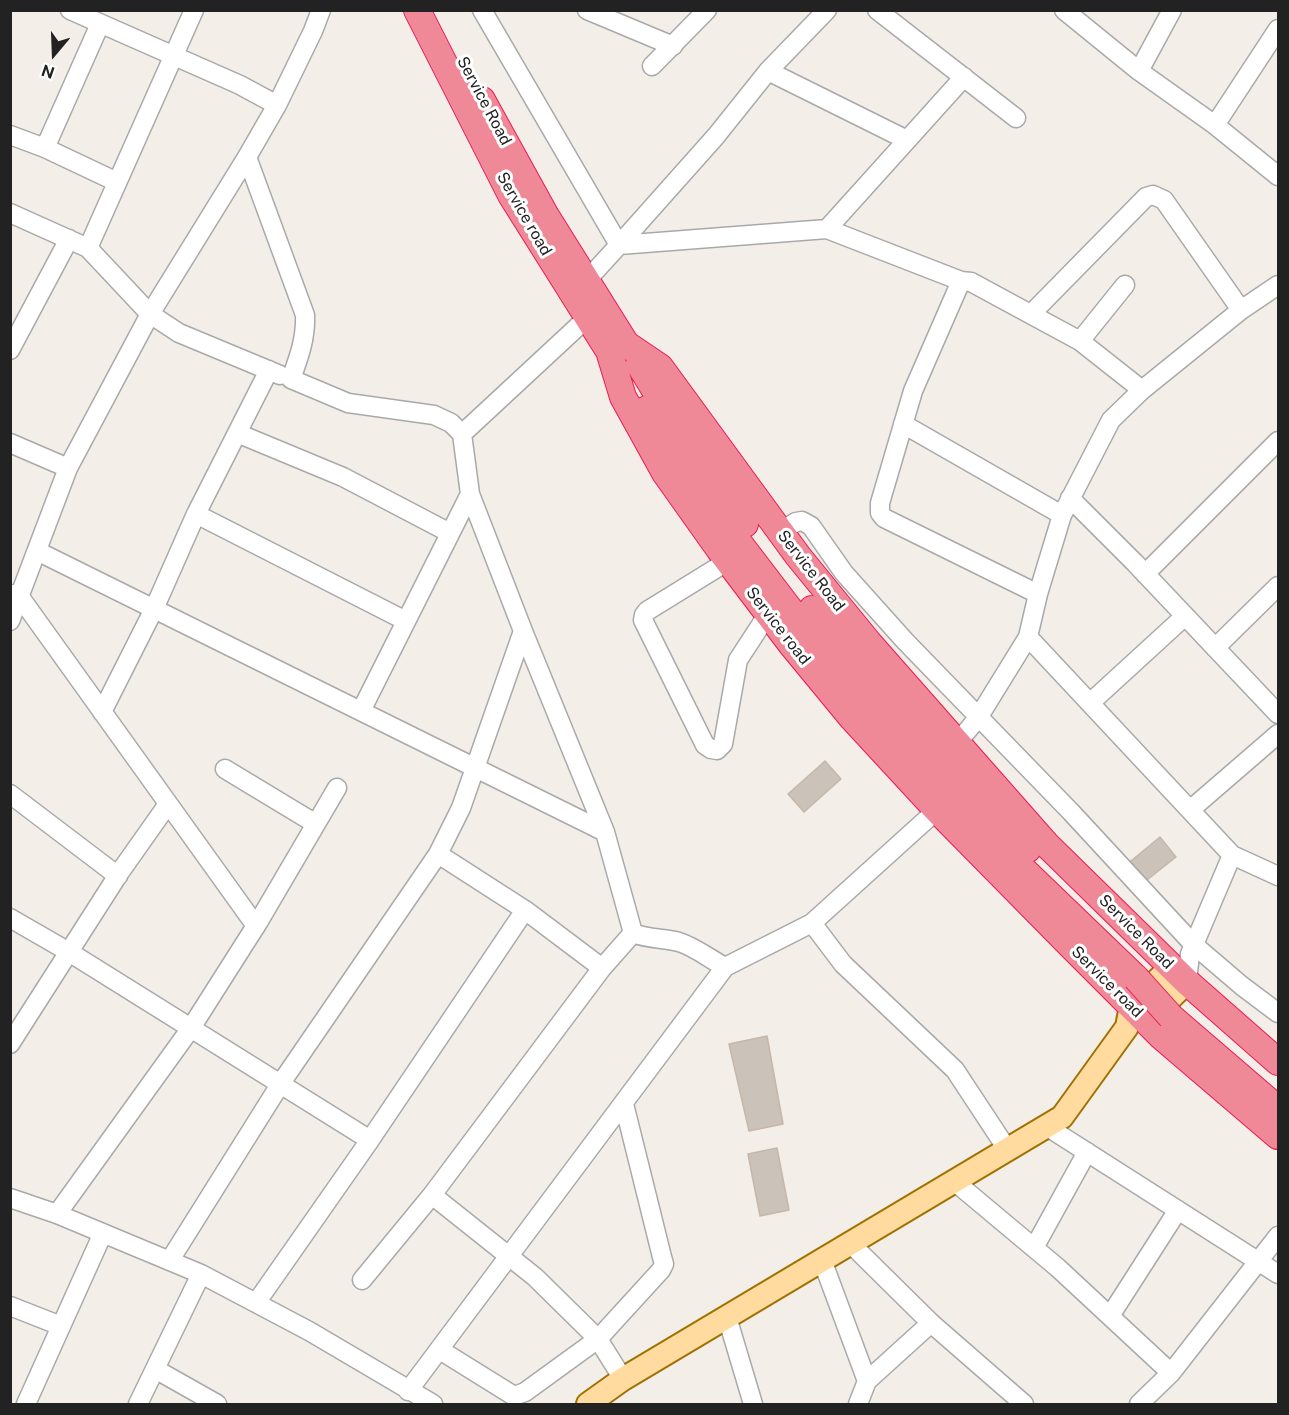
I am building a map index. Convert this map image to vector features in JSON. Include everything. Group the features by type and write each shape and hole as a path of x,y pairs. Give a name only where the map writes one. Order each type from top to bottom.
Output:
{"highway":[{"name":"Service road","path":"417,10 512,195 587,318 617,347 623,397 665,473 768,614 852,718 1135,1018 1278,1136"},
{"name":"Service Road","path":"435,10 546,216 587,280 617,347 660,367 780,532 869,643 1169,983 1278,1062"},
{"path":"617,347 670,416 735,511 800,595 958,776 1045,867 1278,1087"},
{"path":"1169,983 1278,1109"}],"main road":[{"path":"588,1404 624,1379 1062,1117 1135,1018 1169,983"}],"street":[{"path":"70,10 240,85 277,105"},
{"path":"88,248 194,10"},
{"path":"10,621 15,595 37,551 68,468 150,314 247,158 277,105 321,10"},
{"path":"482,10 619,244"},
{"path":"587,10 673,45"},
{"path":"652,66 706,10"},
{"path":"587,280 716,136 768,71 827,10"},
{"path":"877,10 1016,118"},
{"path":"1138,71 1172,10"},
{"path":"1066,11 1138,71 1276,170"},
{"path":"45,148 100,24"},
{"path":"1215,126 1278,29"},
{"path":"768,71 907,140"},
{"path":"827,229 964,77"},
{"path":"10,135 45,148 117,183"},
{"path":"247,158 305,315 306,331 291,379"},
{"path":"1031,314 1146,197 1153,195 1164,200 1241,310"},
{"path":"10,213 88,248 150,314 179,333 348,403 434,415 451,423 462,434 470,494 605,832 633,933"},
{"path":"619,244 827,229 962,281 970,282 1080,341 1142,390"},
{"path":"10,350 69,239"},
{"path":"962,281 913,391 880,503 880,513 884,518 1038,594"},
{"path":"1080,341 1125,285"},
{"path":"956,744 978,718 1028,637 1038,594 1066,506 1111,420 1142,390 1241,310 1278,285"},
{"path":"462,434 587,318"},
{"path":"102,712 154,609 196,514 269,370"},
{"path":"903,424 1066,506 1145,574 1278,714"},
{"path":"237,433 343,477 450,533"},
{"path":"1145,574 1278,441"},
{"path":"10,443 68,468"},
{"path":"361,711 470,494"},
{"path":"196,514 406,621"},
{"path":"780,532 796,522 802,521 810,526 844,573 1194,945 1242,986 1277,1010"},
{"path":"37,551 605,832"},
{"path":"728,561 647,611 643,620 705,746 711,749 717,750 723,744 738,660 768,614"},
{"path":"1215,648 1278,586"},
{"path":"15,595 256,926"},
{"path":"1090,703 1185,616"},
{"path":"170,1260 281,1083 438,854 461,808 523,631"},
{"path":"1028,637 1232,855 1278,876"},
{"path":"1190,810 1278,734"},
{"path":"225,769 316,824"},
{"path":"57,1214 191,1028 256,926 337,788"},
{"path":"10,794 118,876"},
{"path":"10,1044 118,876 168,804"},
{"path":"408,1391 725,967 812,923 937,810"},
{"path":"438,854 525,910 602,968"},
{"path":"1169,983 1190,954 1232,855"},
{"path":"256,1304 525,910"},
{"path":"10,918 69,952 370,1140"},
{"path":"812,923 843,964 955,1070 1007,1149"},
{"path":"633,933 642,937 663,938 682,943 725,967"},
{"path":"362,1280 432,1195 602,968 633,933"},
{"path":"440,1350 514,1396 525,1392 598,1339 662,1270 664,1264 624,1104"},
{"path":"1046,1126 1278,1274"},
{"path":"1034,1248 1087,1152"},
{"path":"954,1181 1034,1248 1171,1373"},
{"path":"432,1195 535,1277 598,1339 624,1379"},
{"path":"10,1198 57,1214 201,1274 309,1331 433,1404"},
{"path":"1110,1316 1178,1210"},
{"path":"26,1404 103,1233"},
{"path":"1139,1404 1171,1373 1278,1236"},
{"path":"850,1243 931,1323 1024,1404"},
{"path":"822,1260 867,1381"},
{"path":"138,1404 201,1274"},
{"path":"10,1306 61,1326"},
{"path":"727,1317 753,1404"},
{"path":"858,1404 867,1381 931,1323"},
{"path":"155,1369 217,1404"}],"building":[{"path":"825,761 841,779 804,812 788,794"},
{"path":"1160,837 1176,857 1142,884 1126,865"},
{"path":"767,1036 783,1124 749,1131 729,1044"},
{"path":"777,1148 789,1210 760,1216 748,1154"}]}
